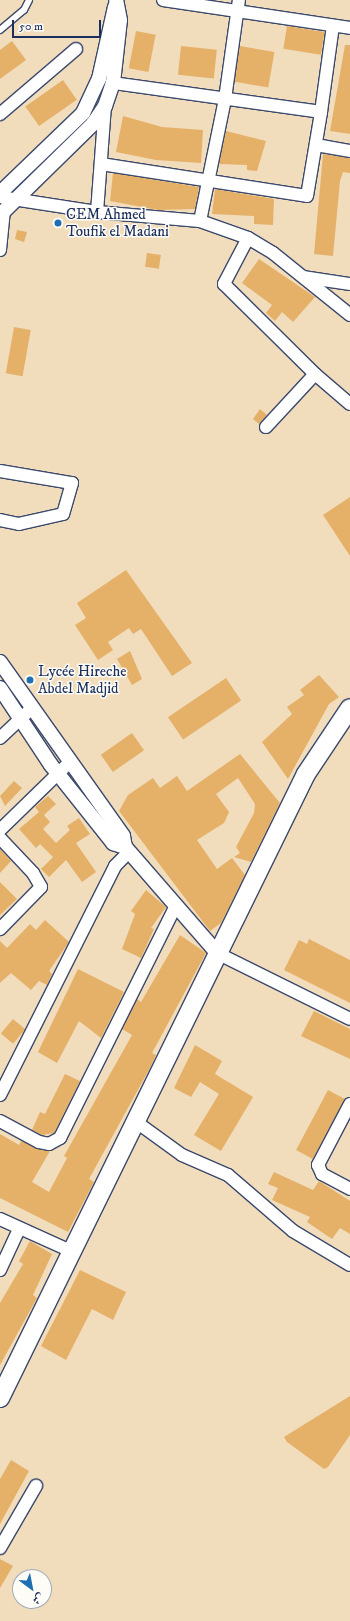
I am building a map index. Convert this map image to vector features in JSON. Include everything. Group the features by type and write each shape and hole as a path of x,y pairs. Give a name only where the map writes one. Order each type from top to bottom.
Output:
{"main road":[{"path":"0,1398 306,774 350,708"}],"street":[{"path":"163,0 237,13 350,28"},
{"path":"200,221 225,99 239,0"},
{"path":"0,250 4,205 93,124 105,106 113,83 120,20 116,3"},
{"path":"0,194 83,113 99,78 116,3"},
{"path":"101,164 207,183 307,196 322,112 334,26"},
{"path":"0,114 76,49"},
{"path":"113,83 322,112"},
{"path":"98,212 105,106"},
{"path":"316,144 350,151"},
{"path":"4,205 200,221 248,238 302,277 350,315"},
{"path":"248,238 224,284 315,374 350,404"},
{"path":"302,277 350,284"},
{"path":"266,427 315,374"},
{"path":"0,470 72,483 64,514 19,524 0,520"},
{"path":"0,662 4,679 32,708 69,763 123,836 127,850"},
{"path":"0,688 58,774 113,843 127,850 175,907 217,953 350,1019"},
{"path":"0,738 32,708"},
{"path":"0,830 69,763"},
{"path":"0,838 33,873 41,887 0,929"},
{"path":"1,1088 115,866 127,850"},
{"path":"0,1121 39,1142 49,1144 60,1138 175,907"},
{"path":"350,1104 318,1165 322,1174 350,1189"},
{"path":"135,1121 182,1155 228,1175 293,1231 350,1265"},
{"path":"0,1219 19,1229 71,1251"},
{"path":"0,1270 19,1229"},
{"path":"0,1548 36,1486"}],"lane":[{"path":"0,30 24,10 29,0"}],"building":[{"path":"287,26 325,32 321,55 283,49"},
{"path":"136,31 156,35 148,72 129,68"},
{"path":"12,41 26,60 0,79 0,50"},
{"path":"345,45 350,45 350,134 330,131"},
{"path":"181,46 217,50 214,79 178,75"},
{"path":"240,46 274,52 268,88 234,81"},
{"path":"63,80 77,100 39,126 25,106"},
{"path":"123,116 162,127 203,130 201,163 156,160 116,152"},
{"path":"226,131 266,141 257,171 247,170 247,165 219,164"},
{"path":"323,154 350,158 350,173 343,172 340,181 333,256 314,254"},
{"path":"113,173 199,187 195,209 158,210 110,201"},
{"path":"215,189 274,199 273,225 254,224 254,216 212,214"},
{"path":"17,230 27,232 24,242 15,239"},
{"path":"147,253 161,255 159,269 145,267"},
{"path":"259,259 315,297 293,322 282,312 275,321 266,313 272,305 242,283"},
{"path":"14,327 31,330 23,376 6,373"},
{"path":"260,409 267,415 259,424 253,419"},
{"path":"350,497 350,556 323,515"},
{"path":"126,570 192,663 172,676 141,629 133,634 129,628 108,642 113,650 98,660 75,625 86,618 77,603"},
{"path":"130,651 142,679 132,685 117,659"},
{"path":"319,675 339,697 329,704 288,779 262,742 292,714 287,707 304,695 300,690"},
{"path":"226,678 241,700 183,740 168,717"},
{"path":"132,733 144,750 113,772 101,755"},
{"path":"240,754 280,803 251,862 234,857 240,853 236,847 254,813 255,804 238,778 216,794 229,812 224,823 197,840 217,869 232,858 245,875 221,923 210,931 119,811 128,795 153,778 160,788 177,776 187,791"},
{"path":"14,781 22,788 5,806 0,796"},
{"path":"48,796 56,804 44,815 50,822 43,829 56,843 70,830 67,826 79,818 90,834 76,843 96,872 82,882 66,860 49,877 41,869 53,857 40,844 36,848 19,829 39,812 35,807"},
{"path":"0,849 11,861 0,873"},
{"path":"0,882 17,899 0,915"},
{"path":"146,890 166,907 151,928 154,929 141,958 122,949 135,914 131,911"},
{"path":"45,920 69,942 49,971 52,974 47,985 39,981 31,990 11,973 0,983 0,941 7,948 30,924 36,930"},
{"path":"180,935 206,953 152,1053 156,1055 151,1066 89,1179 94,1182 68,1232 0,1198 0,1134 19,1145 21,1141 50,1151 32,1182 49,1192 67,1158 64,1156 132,1035 122,1029 137,999 141,1002"},
{"path":"309,939 350,960 350,1003 284,970 299,940 307,944"},
{"path":"78,969 124,992 101,1038 79,1021 57,1063 38,1052"},
{"path":"314,1011 350,1029 350,1059 301,1036"},
{"path":"13,1019 25,1029 13,1044 1,1034"},
{"path":"195,1045 222,1061 215,1074 253,1097 221,1151 194,1135 219,1094 200,1082 191,1097 174,1088"},
{"path":"65,1074 80,1081 54,1133 42,1135 32,1130 40,1112 45,1114"},
{"path":"328,1090 345,1099 313,1159 296,1150"},
{"path":"274,1172 313,1190 319,1181 350,1201 350,1234 340,1228 332,1239 307,1222 310,1217 272,1200 278,1188 268,1184"},
{"path":"30,1241 52,1254 33,1295 37,1298 0,1365 0,1303 23,1264 19,1261"},
{"path":"80,1270 126,1292 113,1320 92,1309 66,1360 41,1346"},
{"path":"350,1396 350,1435 328,1467 324,1469 287,1442 284,1437"},
{"path":"11,1460 29,1471 0,1524 0,1479"},
{"path":"0,1559 13,1566 0,1588"}],"place":[{"name":"CEM Ahmed Toufik el Madani","path":"58,223"},
{"name":"Lycée Hireche Abdel Madjid","path":"30,680"}]}
